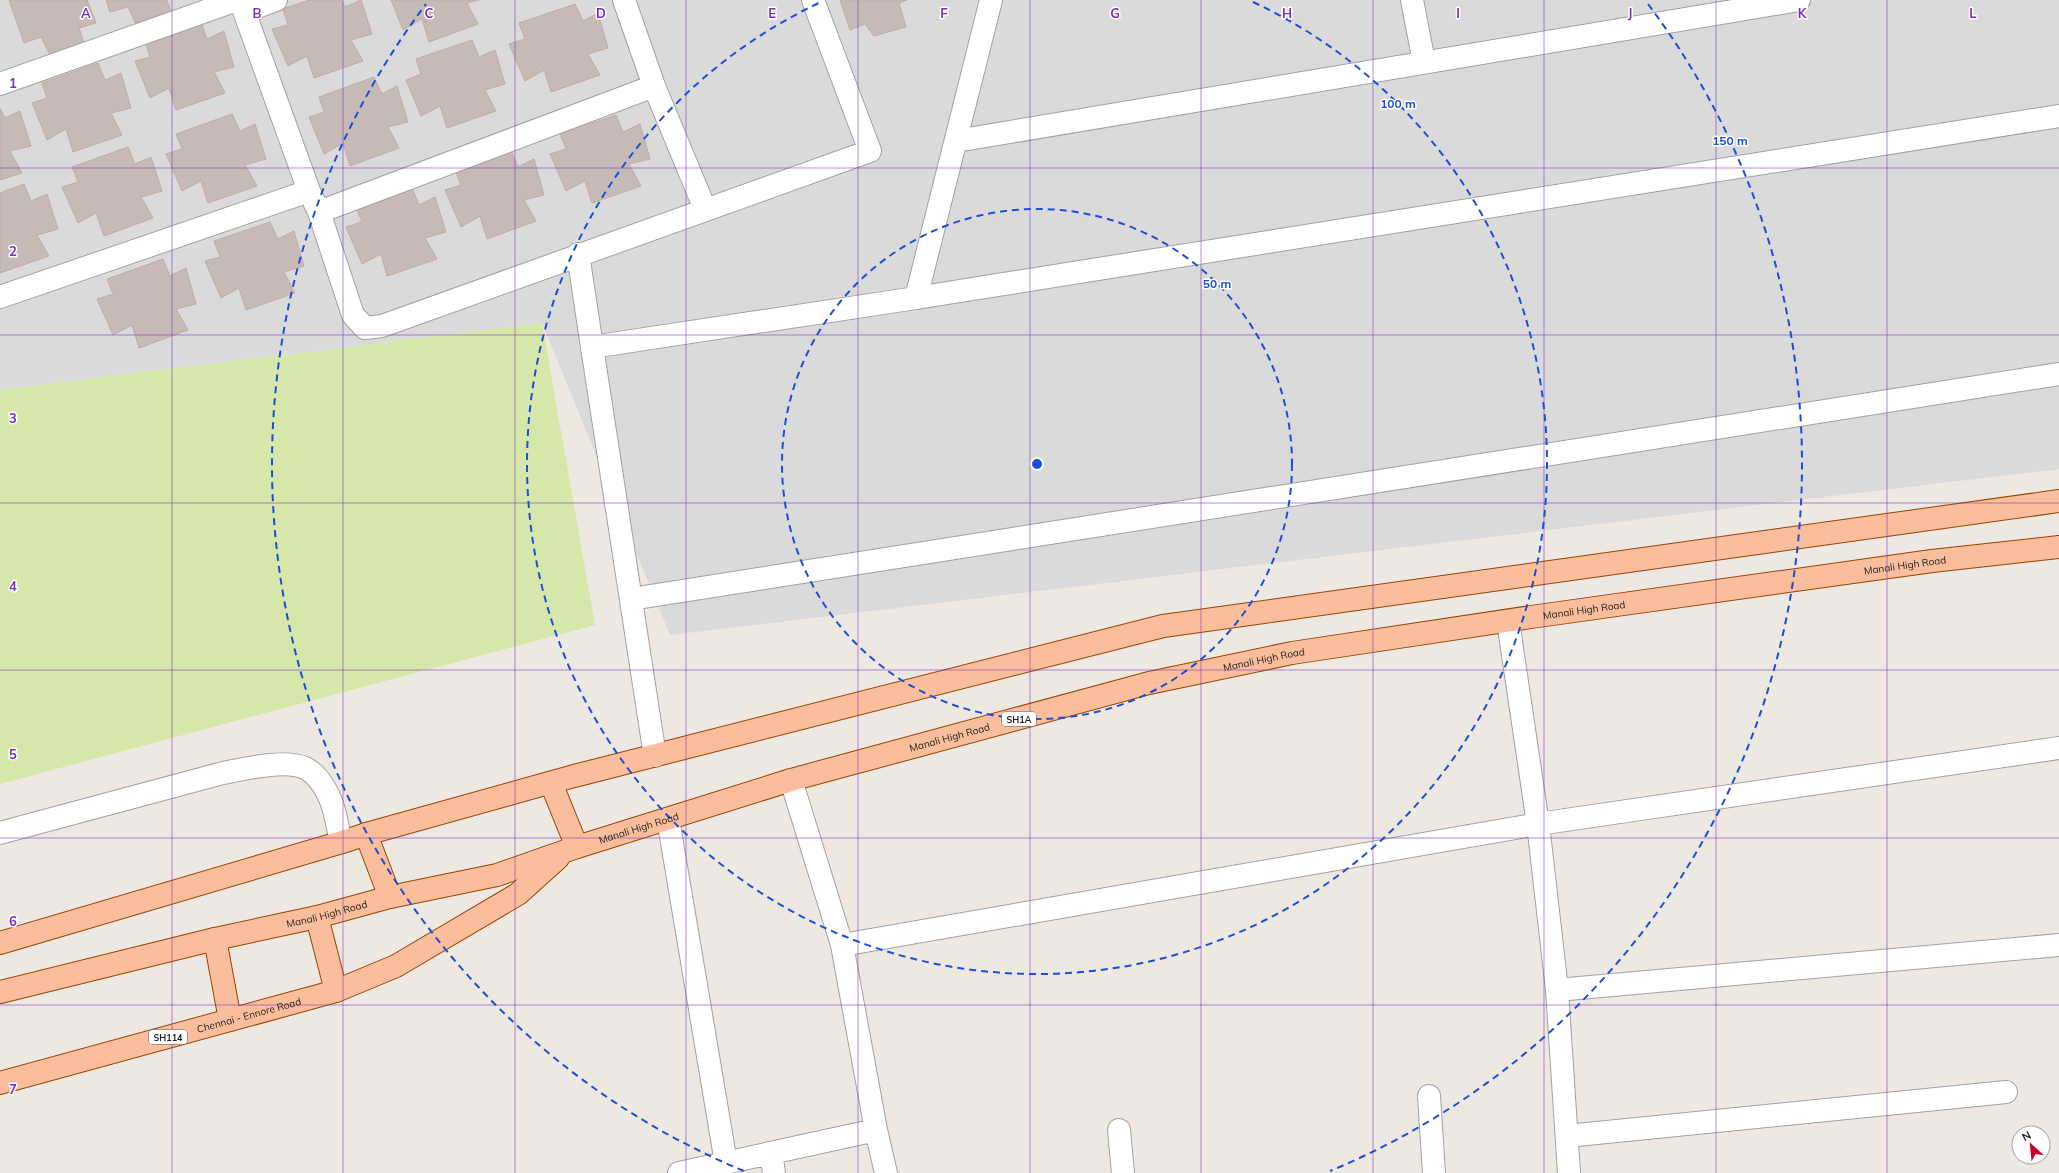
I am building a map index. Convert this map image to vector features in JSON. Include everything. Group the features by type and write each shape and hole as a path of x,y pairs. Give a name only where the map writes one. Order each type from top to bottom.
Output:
{"main road":[{"path":"0,942 366,834 551,783 1163,626 2059,501"},
{"name":"Manali High Road","path":"0,992 215,939 317,917 390,897 497,875 571,849 791,780 1149,684 1292,653 1932,561 2059,547"},
{"path":"551,783 571,849"},
{"path":"366,834 390,897"},
{"name":"Chennai - Ennore Road","path":"0,1083 336,991 396,966 518,894 571,849"},
{"path":"317,917 336,991"},
{"path":"215,939 230,1020"}],"street":[{"path":"0,84 241,4 276,0"},
{"path":"624,0 654,86 705,209"},
{"path":"241,4 309,190 319,212 353,315 364,328 382,326 578,254 870,151 813,0"},
{"path":"916,298 991,0"},
{"path":"1412,0 1424,62"},
{"path":"956,141 1799,0"},
{"path":"319,212 654,86"},
{"path":"592,347 916,298 2059,116"},
{"path":"0,297 309,190"},
{"path":"578,254 655,756"},
{"path":"631,599 2059,374"},
{"path":"1508,621 1538,824 1557,990 1570,1173"},
{"path":"842,945 1538,824 2059,748"},
{"path":"0,833 224,773 261,765 284,765 305,768 320,781 331,801 341,842"},
{"path":"791,780 842,945 876,1130 886,1173"},
{"path":"668,819 726,1163"},
{"path":"1557,990 2059,945"},
{"path":"1567,1136 2006,1092"},
{"path":"1429,1096 1434,1173"},
{"path":"679,1173 726,1163 772,1163 876,1130"},
{"path":"1119,1130 1123,1173"}],"shaded area":[{"path":"0,0 2059,0 2059,469 670,635 542,323 0,390"}],"green space":[{"path":"542,323 595,625 0,784 0,390"}],"building":[{"path":"9,0 87,0 96,23 79,28 84,43 50,55 41,37 24,43"},
{"path":"106,0 167,0 171,12 136,24 128,7 110,12"},
{"path":"309,0 342,0 345,7 361,0 372,34 351,40 363,61 314,78 307,56 288,66 272,29 288,25 283,9"},
{"path":"391,0 479,0 467,3 478,24 429,42 422,19 403,30"},
{"path":"840,0 907,0 899,3 906,27 874,36 865,24 850,30"},
{"path":"575,4 583,21 598,13 608,48 588,54 600,75 551,92 544,70 525,81 509,44 525,39 519,23"},
{"path":"201,22 207,39 224,31 234,67 214,72 225,93 176,110 169,88 150,98 135,61 150,57 145,41"},
{"path":"472,40 479,57 495,50 505,84 485,90 496,111 447,128 440,106 421,116 406,80 421,74 416,59"},
{"path":"98,63 105,80 121,73 131,108 111,113 122,135 73,152 66,129 47,140 32,103 47,98 42,83"},
{"path":"374,77 382,94 397,86 408,122 388,127 399,148 350,166 343,143 324,154 309,117 324,112 319,97"},
{"path":"0,108 5,118 20,111 31,146 10,151 22,173 0,180"},
{"path":"232,114 240,131 255,124 266,159 245,165 257,186 208,203 201,181 182,191 166,154 182,149 176,134"},
{"path":"616,115 623,132 640,124 650,159 629,164 641,186 592,203 585,181 566,191 550,154 566,149 560,134"},
{"path":"128,147 135,164 151,157 162,191 141,197 153,218 104,236 96,213 78,223 62,187 78,182 72,167"},
{"path":"511,150 518,167 534,159 544,195 524,200 536,221 487,239 480,216 461,227 445,190 461,185 455,170"},
{"path":"24,184 31,201 47,194 58,229 37,235 49,256 0,273 0,193"},
{"path":"412,188 419,205 435,197 446,232 425,238 437,259 387,276 381,254 362,264 346,227 362,222 356,207"},
{"path":"270,222 278,239 294,231 304,266 284,272 295,293 246,310 239,288 221,298 205,261 220,257 214,241"},
{"path":"163,259 170,276 186,268 196,304 176,309 188,330 139,348 132,325 113,335 97,299 113,294 107,279"}]}
